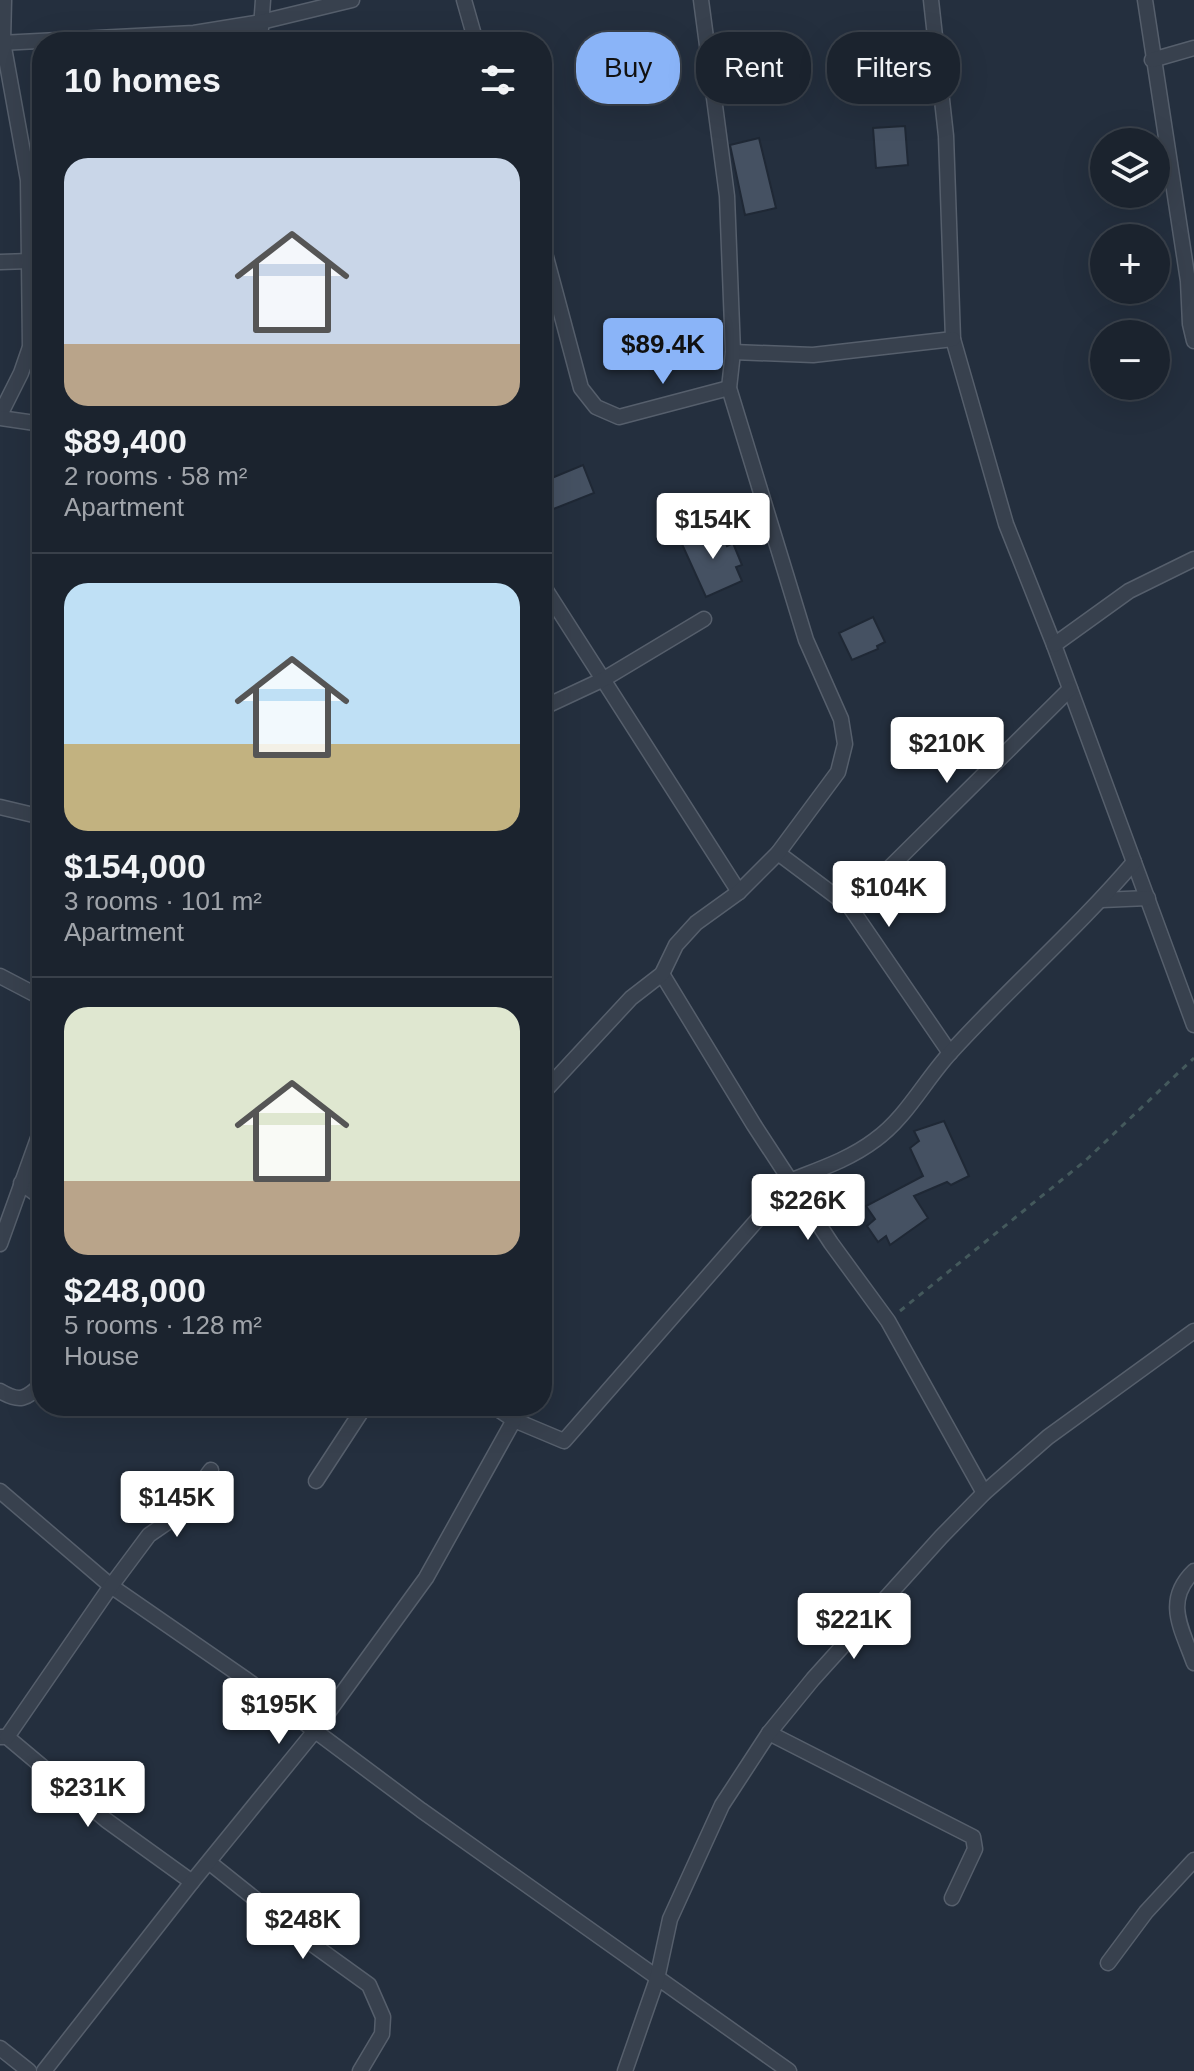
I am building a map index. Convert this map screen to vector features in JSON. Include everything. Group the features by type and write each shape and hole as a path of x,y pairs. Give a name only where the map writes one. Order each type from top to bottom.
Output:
{"street":[{"path":"4,0 1,42 28,180 30,347 0,416 32,422"},
{"path":"260,32 263,0"},
{"path":"200,32 261,22 352,0"},
{"path":"464,0 473,32"},
{"path":"552,1083 621,1008 662,974 676,945 696,923 739,892 778,853 838,772 845,744 841,719 806,640 729,388 733,352 727,196 701,0"},
{"path":"931,0 946,136 953,339 993,484 1193,1021"},
{"path":"1145,0 1188,281 1194,341"},
{"path":"1,42 32,41"},
{"path":"1152,60 1194,48"},
{"path":"0,262 30,261"},
{"path":"552,279 581,388 596,407 619,417 729,388"},
{"path":"733,352 813,355 953,339"},
{"path":"30,347 32,351"},
{"path":"1054,645 1129,591 1194,559"},
{"path":"552,599 739,892"},
{"path":"552,703 604,679 704,619"},
{"path":"850,907 1070,689"},
{"path":"0,807 32,815"},
{"path":"778,853 850,907 950,1053"},
{"path":"508,1416 564,1441 792,1180 845,1158 877,1139 950,1053 1102,900 1134,862"},
{"path":"1102,900 1148,898"},
{"path":"662,974 754,1125 831,1243 888,1321 984,1493"},
{"path":"0,976 32,993"},
{"path":"0,1244 32,1154"},
{"path":"21,1183 32,1191"},
{"path":"625,2071 657,1979 670,1919 722,1805 769,1733 866,1620 984,1493 1048,1437 1194,1331"},
{"path":"0,1391 12,1399 28,1397 32,1393"},
{"path":"316,1481 358,1416"},
{"path":"44,2071 314,1732 426,1578 514,1420"},
{"path":"192,1882 106,1820 3,1737 149,1535 178,1515 211,1470"},
{"path":"0,1491 111,1586 247,1680 314,1732 789,2071"},
{"path":"1194,1571 1177,1594 1176,1613 1194,1663"},
{"path":"769,1733 973,1837 975,1849 952,1898"},
{"path":"1108,1963 1146,1912 1194,1860"},
{"path":"210,1863 369,1985 383,2017 382,2034 360,2071"},
{"path":"0,2048 29,2071"}],"path":[{"path":"888,1321 1085,1161 1194,1058"}],"building":[{"path":"905,126 908,165 876,168 873,128"},
{"path":"759,138 776,208 745,215 730,145"},
{"path":"583,465 594,493 552,510 552,478"},
{"path":"719,526 727,546 733,543 742,565 736,567 742,581 706,597 681,542"},
{"path":"873,617 885,642 877,646 878,649 852,660 839,633"},
{"path":"944,1121 969,1176 914,1196 928,1218 890,1245 886,1236 878,1242 867,1226 875,1219 866,1206 923,1176 910,1148 919,1141 914,1131"}]}
